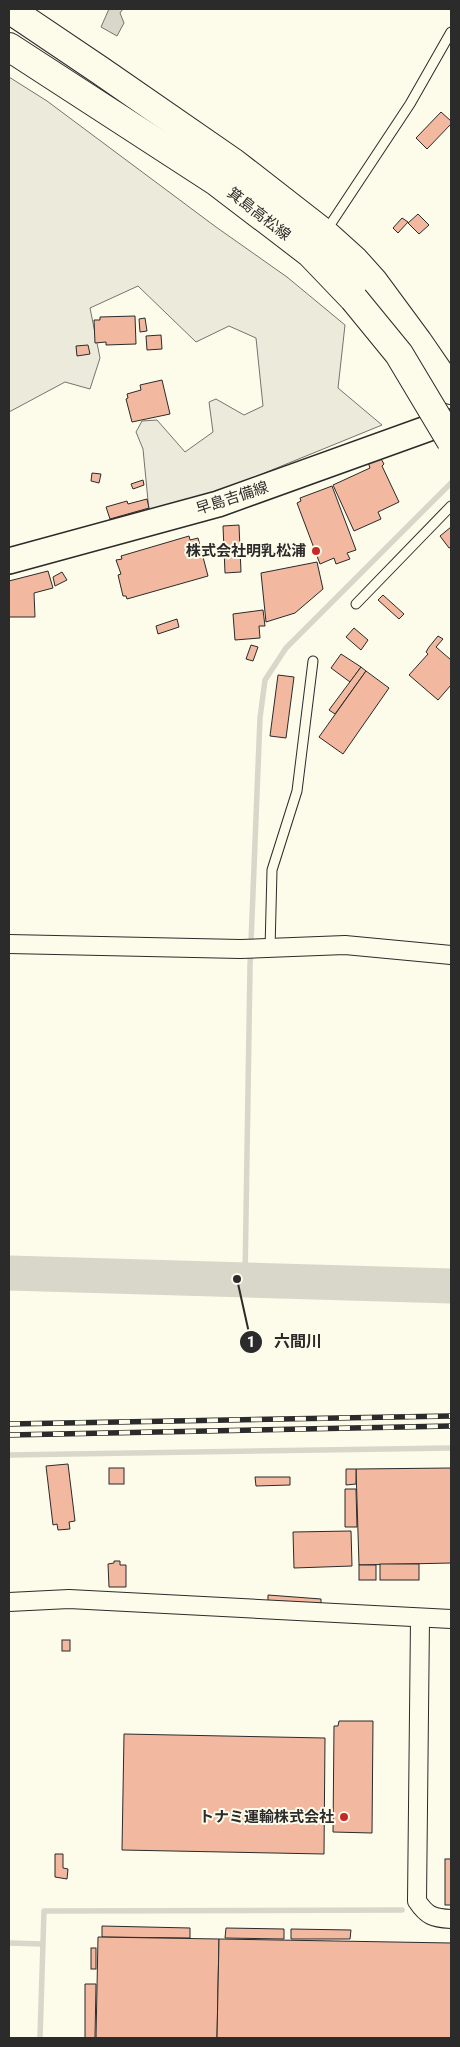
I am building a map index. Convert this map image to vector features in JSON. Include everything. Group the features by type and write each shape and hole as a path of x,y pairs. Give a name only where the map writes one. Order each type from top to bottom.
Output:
{"main road":[{"name":"箕島高松線","path":"9,9 234,163 324,233 355,261 363,290 451,441"},
{"name":"箕島高松線","path":"9,47 217,182 310,253 363,290 418,342 451,390"},
{"name":"早島吉備線","path":"9,561 218,504 432,427 451,422"}],"street":[{"path":"9,944 255,949 345,945 451,955"},
{"path":"9,1602 69,1599 420,1619 451,1619"},
{"path":"420,1619 417,1901 424,1912 438,1918 451,1919"}],"lane":[{"path":"324,233 410,104 451,32"},
{"path":"356,604 451,506"},
{"path":"255,949 272,870 297,791 313,661"}],"shaded area":[{"path":"109,9 123,9 120,13 124,23 117,36 101,27"},
{"path":"9,77 47,101 216,227 287,277 345,325 338,388 382,425 208,496 149,511 143,449 136,432 142,421 157,420 185,452 213,432 209,402 216,399 244,415 263,406 256,338 229,326 196,342 138,286 90,308 100,358 90,389 65,382 9,412"}],"building":[{"path":"441,112 451,121 451,124 427,149 416,138"},
{"path":"418,214 429,225 419,234 408,223"},
{"path":"402,218 408,222 398,233 393,228"},
{"path":"135,316 136,344 106,345 106,342 95,343 94,320 100,320 100,317"},
{"path":"145,318 147,331 140,332 139,319"},
{"path":"161,335 162,349 147,350 146,336"},
{"path":"88,345 90,354 77,356 76,346"},
{"path":"162,380 170,414 132,422 126,399 128,398 127,394 141,390 140,385"},
{"path":"380,457 384,464 382,466 399,502 378,512 381,519 354,531 333,485 370,468 368,462"},
{"path":"92,473 101,474 99,483 91,481"},
{"path":"143,480 144,485 133,489 131,484"},
{"path":"332,486 356,550 347,553 350,559 336,564 334,558 320,564 297,503 301,501 300,498"},
{"path":"147,499 149,508 110,519 106,507 127,501 128,504"},
{"path":"239,525 241,572 225,573 223,526"},
{"path":"451,527 451,547 449,548 440,536"},
{"path":"189,536 190,540 198,538 208,576 127,599 126,596 123,596 118,575 121,574 116,560 122,559 121,556"},
{"path":"317,562 323,589 295,613 266,622 261,573"},
{"path":"48,571 53,588 34,593 35,617 9,617 9,581"},
{"path":"62,572 67,580 55,586 53,577"},
{"path":"383,595 404,614 399,619 378,600"},
{"path":"263,610 265,626 259,626 260,638 235,640 233,614"},
{"path":"177,619 179,627 158,634 156,626"},
{"path":"354,628 368,640 361,650 346,637"},
{"path":"438,636 443,639 436,647 451,660 451,685 438,700 409,675 428,654 426,652"},
{"path":"251,645 258,647 253,661 246,659"},
{"path":"341,654 361,667 350,682 331,668"},
{"path":"361,667 366,671 335,714 329,710"},
{"path":"366,671 389,688 343,754 319,737"},
{"path":"278,675 294,677 286,738 270,736"},
{"path":"68,1464 75,1521 69,1522 70,1529 58,1530 57,1524 53,1525 46,1466"},
{"path":"109,1468 124,1468 124,1484 109,1484"},
{"path":"451,1468 451,1563 359,1565 356,1469"},
{"path":"346,1469 356,1469 356,1484 346,1485"},
{"path":"255,1477 290,1477 290,1485 256,1486"},
{"path":"345,1489 356,1489 357,1527 345,1527"},
{"path":"351,1531 352,1566 294,1568 293,1532"},
{"path":"114,1561 120,1561 120,1565 126,1565 126,1587 109,1587 108,1564 114,1563"},
{"path":"380,1564 419,1564 419,1580 380,1580"},
{"path":"359,1565 376,1565 376,1580 359,1580"},
{"path":"268,1595 321,1599 321,1604 268,1601"},
{"path":"62,1640 70,1640 70,1651 62,1651"},
{"path":"339,1721 373,1721 372,1833 333,1832 334,1726 338,1726"},
{"path":"124,1734 325,1738 324,1854 122,1850"},
{"path":"55,1854 63,1854 63,1868 68,1869 67,1879 55,1877"},
{"path":"445,1859 451,1859 451,1905 445,1905"},
{"path":"102,1926 190,1928 190,1938 102,1937"},
{"path":"226,1928 284,1929 284,1939 225,1938"},
{"path":"291,1929 351,1930 350,1939 291,1939"},
{"path":"98,1937 219,1939 217,2038 96,2038"},
{"path":"219,1939 451,1943 451,2038 217,2038"},
{"path":"91,1948 96,1948 96,1969 91,1969"},
{"path":"85,1984 96,1984 95,2038 85,2038"}],"waterway":[{"path":"245,1279 250,967 260,718 265,680 286,648 451,483"},
{"path":"9,1273 451,1286"},
{"path":"9,1455 451,1448"},
{"path":"40,2038 44,1911 402,1910"},
{"path":"9,1943 42,1944"}],"railway":[{"path":"9,1424 451,1416"},
{"path":"9,1435 451,1426"}],"place":[{"name":"株式会社明乳松浦","path":"316,551"},
{"name":"六間川","path":"237,1279"},
{"name":"トナミ運輸株式会社","path":"344,1817"}]}
